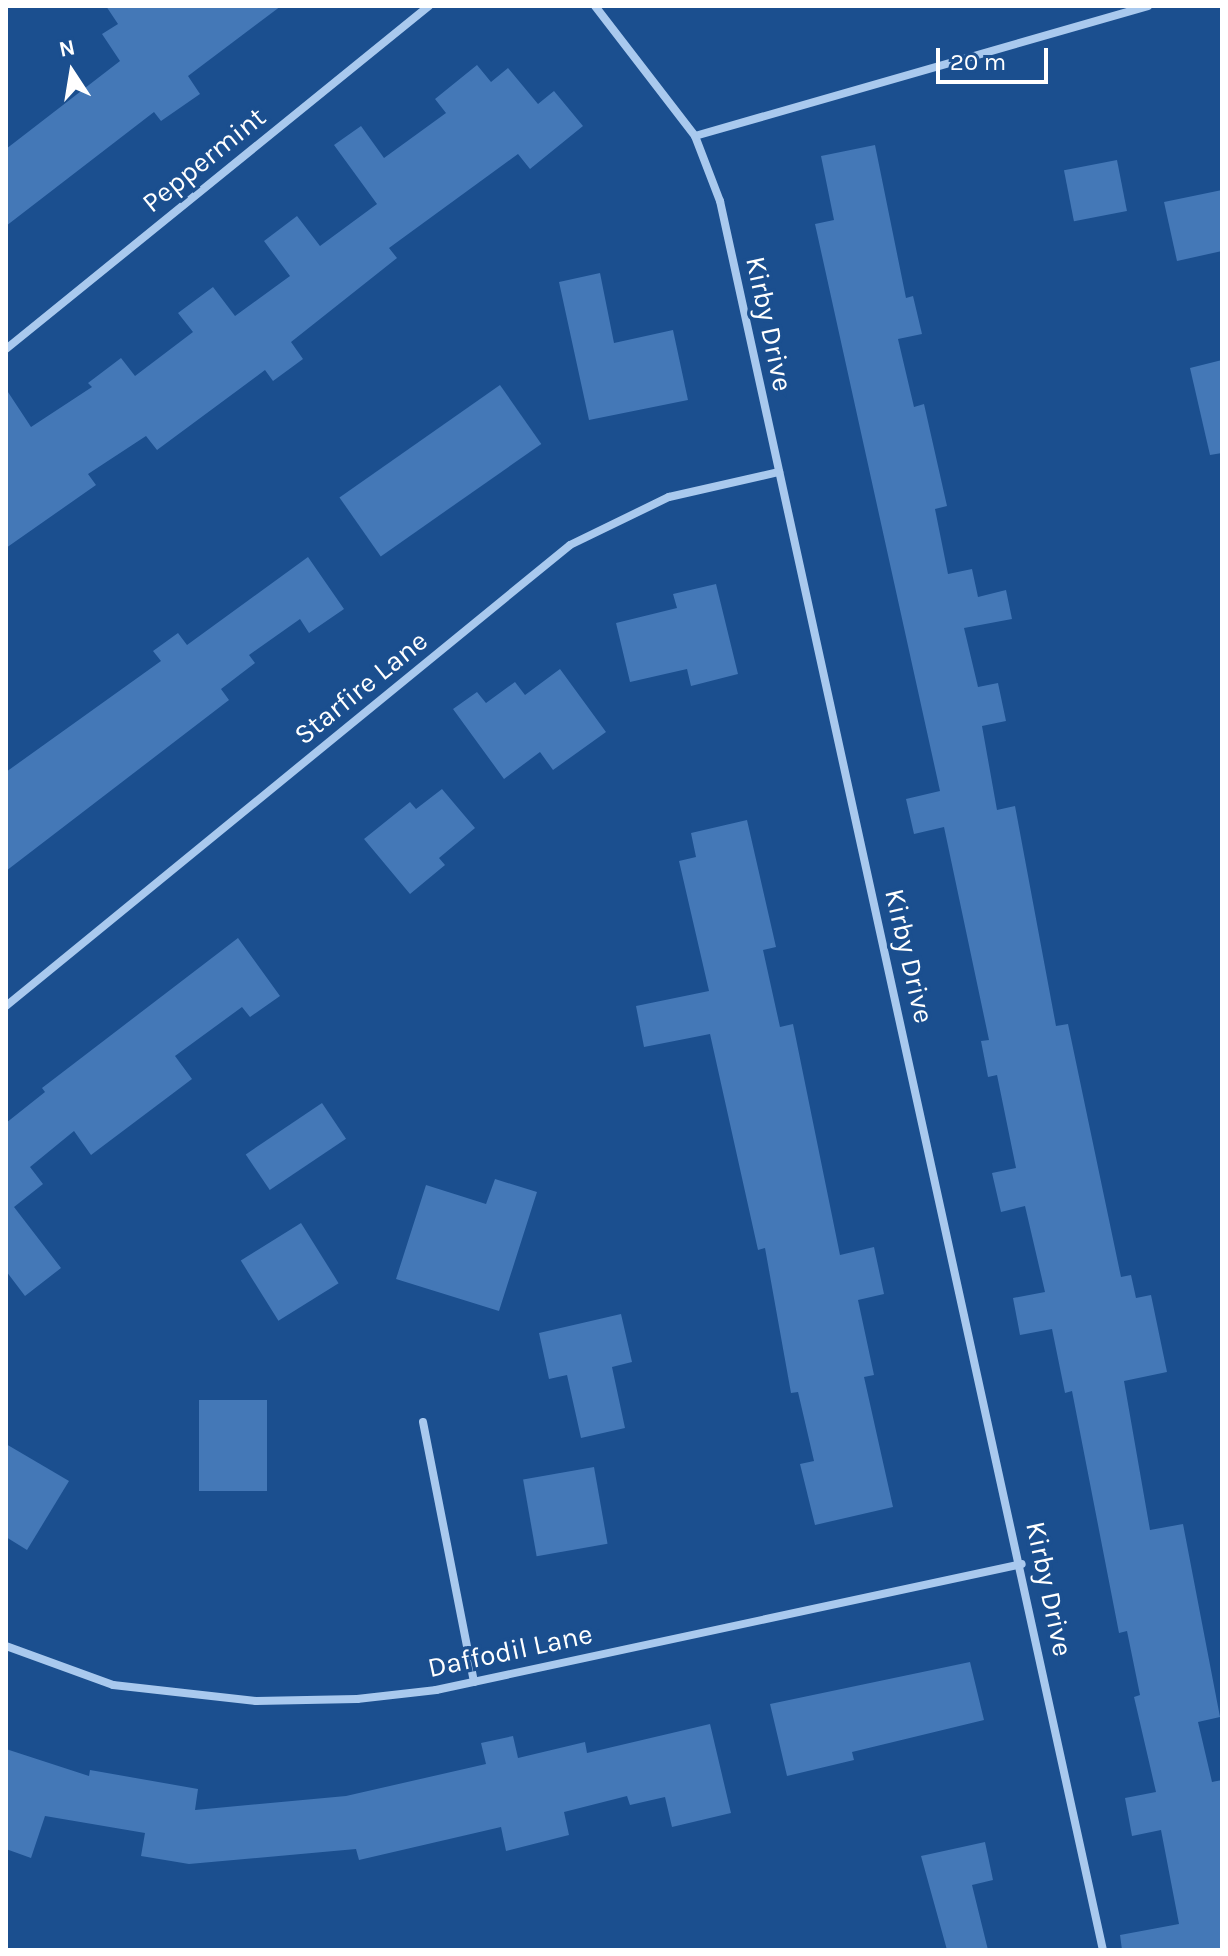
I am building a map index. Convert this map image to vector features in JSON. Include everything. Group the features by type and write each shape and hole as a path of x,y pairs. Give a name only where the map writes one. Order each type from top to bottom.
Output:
{"street":[{"name":"Peppermint","path":"6,349 429,6"},
{"name":"Kirby Drive","path":"595,6 695,136 720,201 1022,1564 1103,1950"},
{"path":"695,136 1148,6"},
{"name":"Starfire Lane","path":"6,1006 570,545 669,497 779,472"},
{"path":"423,1422 474,1682"},
{"name":"Daffodil Lane","path":"6,1646 113,1685 256,1701 357,1699 474,1682 1022,1564"}],"building":[{"path":"106,6 281,6 188,76 200,94 161,121 154,112 6,226 6,149 120,61 102,34 118,24"},
{"path":"477,65 491,82 508,68 538,104 554,91 583,126 530,169 518,154 389,248 397,258 291,342 303,359 273,381 265,370 157,450 146,436 88,474 96,485 6,548 6,389 31,427 92,387 88,383 121,358 135,376 193,332 178,313 213,287 235,316 290,276 264,241 297,216 320,246 377,204 334,145 361,126 384,158 446,113 435,99"},
{"path":"875,145 906,298 913,296 922,334 898,339 914,407 924,404 947,506 935,509 948,574 972,569 978,597 1006,590 1012,619 964,628 978,687 998,683 1006,721 982,726 997,810 1015,806 1056,1026 1068,1024 1121,1277 1131,1275 1136,1298 1151,1295 1167,1372 1124,1381 1150,1530 1183,1524 1220,1717 1198,1722 1212,1782 1222,1780 1222,1950 1122,1950 1120,1935 1179,1924 1161,1830 1132,1836 1125,1798 1156,1792 1134,1697 1140,1695 1127,1631 1119,1633 1072,1391 1065,1393 1052,1329 1020,1335 1013,1298 1045,1292 1025,1206 1001,1212 992,1173 1016,1168 997,1075 988,1077 981,1041 989,1040 944,827 914,834 906,799 940,791 815,224 834,220 821,156"},
{"path":"1117,160 1127,211 1074,221 1064,170"},
{"path":"1222,190 1222,251 1177,261 1164,202"},
{"path":"600,273 614,343 673,330 688,400 589,420 559,282"},
{"path":"1222,360 1222,453 1210,455 1190,368"},
{"path":"500,385 541,444 381,556 339,497"},
{"path":"308,557 344,609 309,633 300,619 249,655 255,663 221,689 229,700 6,871 6,772 161,661 153,651 178,633 187,645"},
{"path":"716,584 738,674 691,686 687,669 630,682 616,623 677,608 673,594"},
{"path":"560,669 606,732 553,770 540,752 504,779 453,709 477,692 486,703 515,682 525,695"},
{"path":"442,789 475,828 439,858 445,865 410,894 364,839 410,802 416,809"},
{"path":"747,820 776,947 763,950 780,1027 793,1024 840,1255 874,1247 884,1294 858,1300 874,1375 864,1377 893,1507 815,1525 800,1464 814,1461 798,1392 791,1393 765,1248 758,1250 710,1034 644,1047 636,1006 709,991 679,861 696,857 691,833"},
{"path":"238,938 280,996 250,1017 242,1007 175,1056 192,1079 91,1155 74,1131 30,1167 43,1184 14,1207 61,1268 25,1296 6,1271 6,1123 45,1092 42,1088"},
{"path":"322,1103 346,1139 270,1190 246,1154"},
{"path":"495,1179 537,1192 499,1311 396,1279 426,1185 486,1204"},
{"path":"301,1223 339,1283 278,1321 241,1261"},
{"path":"621,1314 632,1362 612,1367 625,1428 581,1438 567,1375 549,1379 539,1333"},
{"path":"199,1400 267,1400 267,1491 199,1491"},
{"path":"6,1444 69,1481 27,1550 6,1537"},
{"path":"594,1467 608,1544 537,1556 523,1480"},
{"path":"970,1662 984,1720 852,1752 854,1760 787,1776 770,1704"},
{"path":"710,1724 731,1813 672,1827 665,1797 630,1805 627,1796 564,1812 569,1835 506,1851 501,1827 359,1860 356,1849 189,1864 141,1856 145,1833 45,1816 31,1858 6,1849 6,1749 89,1776 90,1770 198,1789 195,1810 346,1796 486,1764 481,1743 513,1736 518,1758 585,1742 587,1753"},
{"path":"985,1842 993,1880 972,1885 988,1950 947,1950 921,1856"}]}
